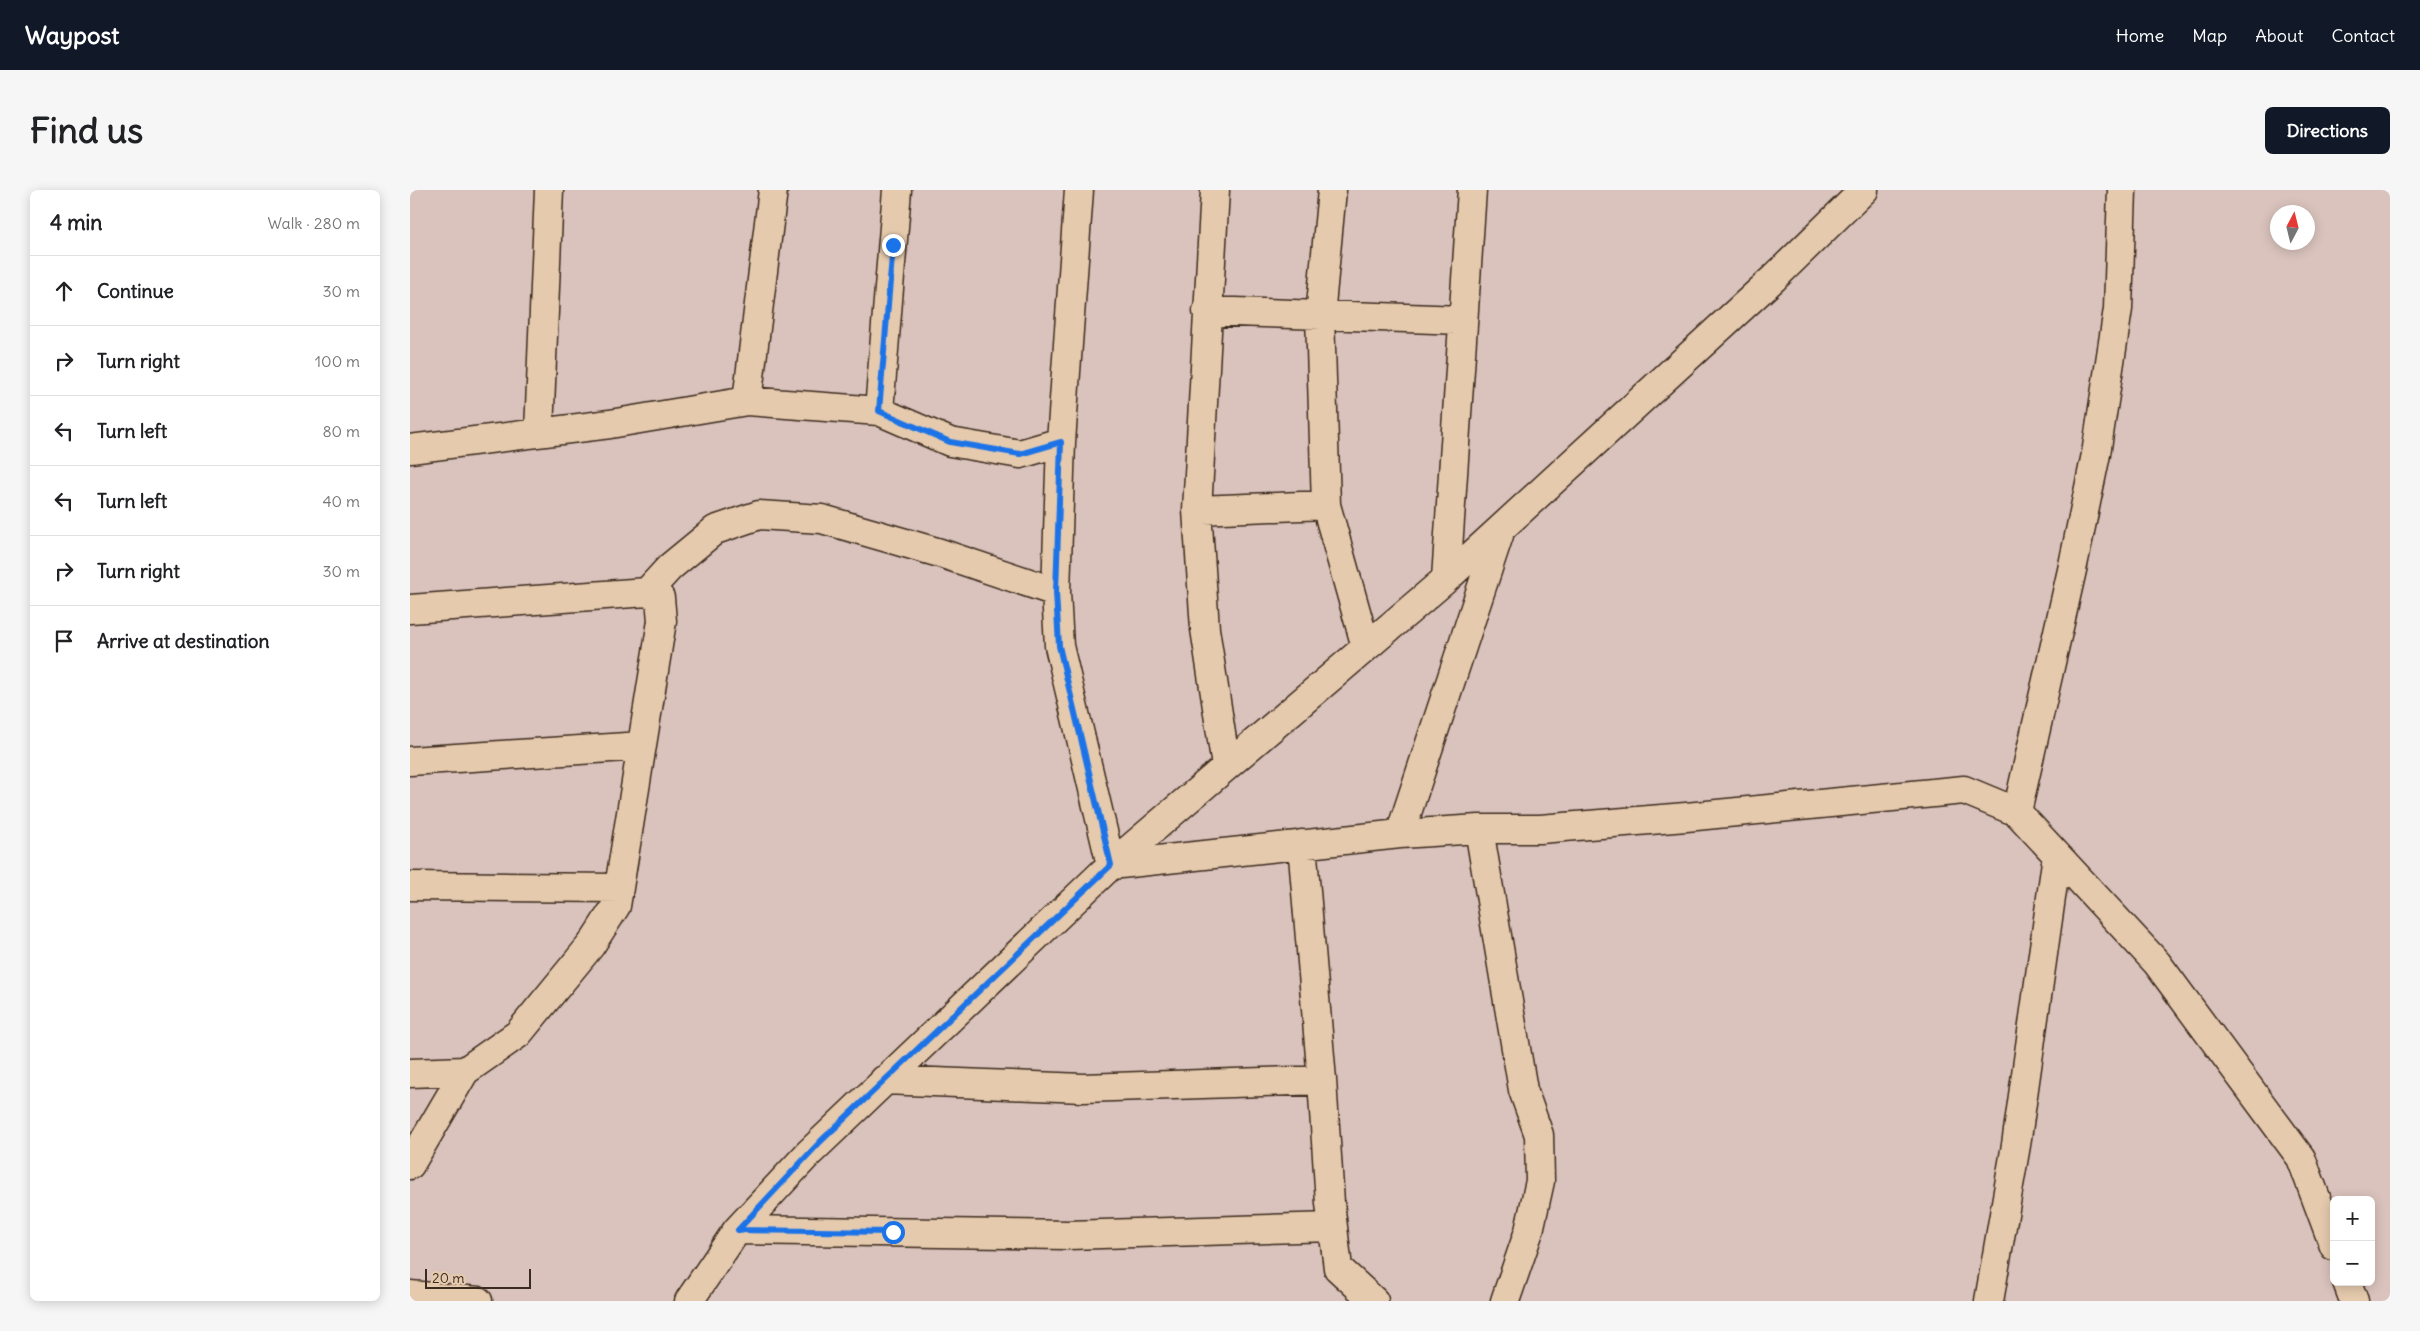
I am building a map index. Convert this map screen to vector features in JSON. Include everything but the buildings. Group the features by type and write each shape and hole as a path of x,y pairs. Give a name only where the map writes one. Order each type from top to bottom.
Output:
{"street":[{"path":"539,432 549,190"},
{"path":"747,402 773,190"},
{"path":"879,411 897,190"},
{"path":"1079,190 1061,442 1056,592 1059,646 1111,865"},
{"path":"1215,190 1197,510 1205,629 1226,766"},
{"path":"1332,190 1320,316 1326,505 1366,647"},
{"path":"1446,579 1472,190"},
{"path":"689,1301 738,1230 808,1154 1111,865 1446,579 1774,278 1864,190"},
{"path":"2018,812 2096,454 2118,309 2116,196"},
{"path":"1207,311 1463,320"},
{"path":"410,450 610,424 747,402 879,411 950,442 1020,454 1061,442"},
{"path":"1197,510 1326,505"},
{"path":"647,592 670,567 714,530 759,515 822,519 940,554 1056,592"},
{"path":"1400,834 1502,526"},
{"path":"410,610 647,592 660,598 662,621 616,906 591,945 518,1034 465,1071 410,1165"},
{"path":"410,761 642,746"},
{"path":"1111,865 1400,834 1478,829 1540,829 1676,818 1964,790 2018,812 2157,963 2300,1158 2332,1241"},
{"path":"1478,829 1523,1090 1539,1135 1540,1181 1529,1231 1505,1301"},
{"path":"1302,844 1322,1080 1330,1203 1338,1268 1374,1301"},
{"path":"1989,1301 2016,1145 2057,855"},
{"path":"410,886 619,888"},
{"path":"410,1073 465,1071"},
{"path":"884,1080 1083,1088 1322,1080"},
{"path":"738,1230 1068,1235 1333,1226"},
{"path":"2348,1286 2354,1301"},
{"path":"410,1295 478,1301"}],"route":[{"path":"893,245 879,411 950,442 1020,454 1061,442 1056,592 1059,646 1111,865 821,1141 738,1230 893,1232"}]}
